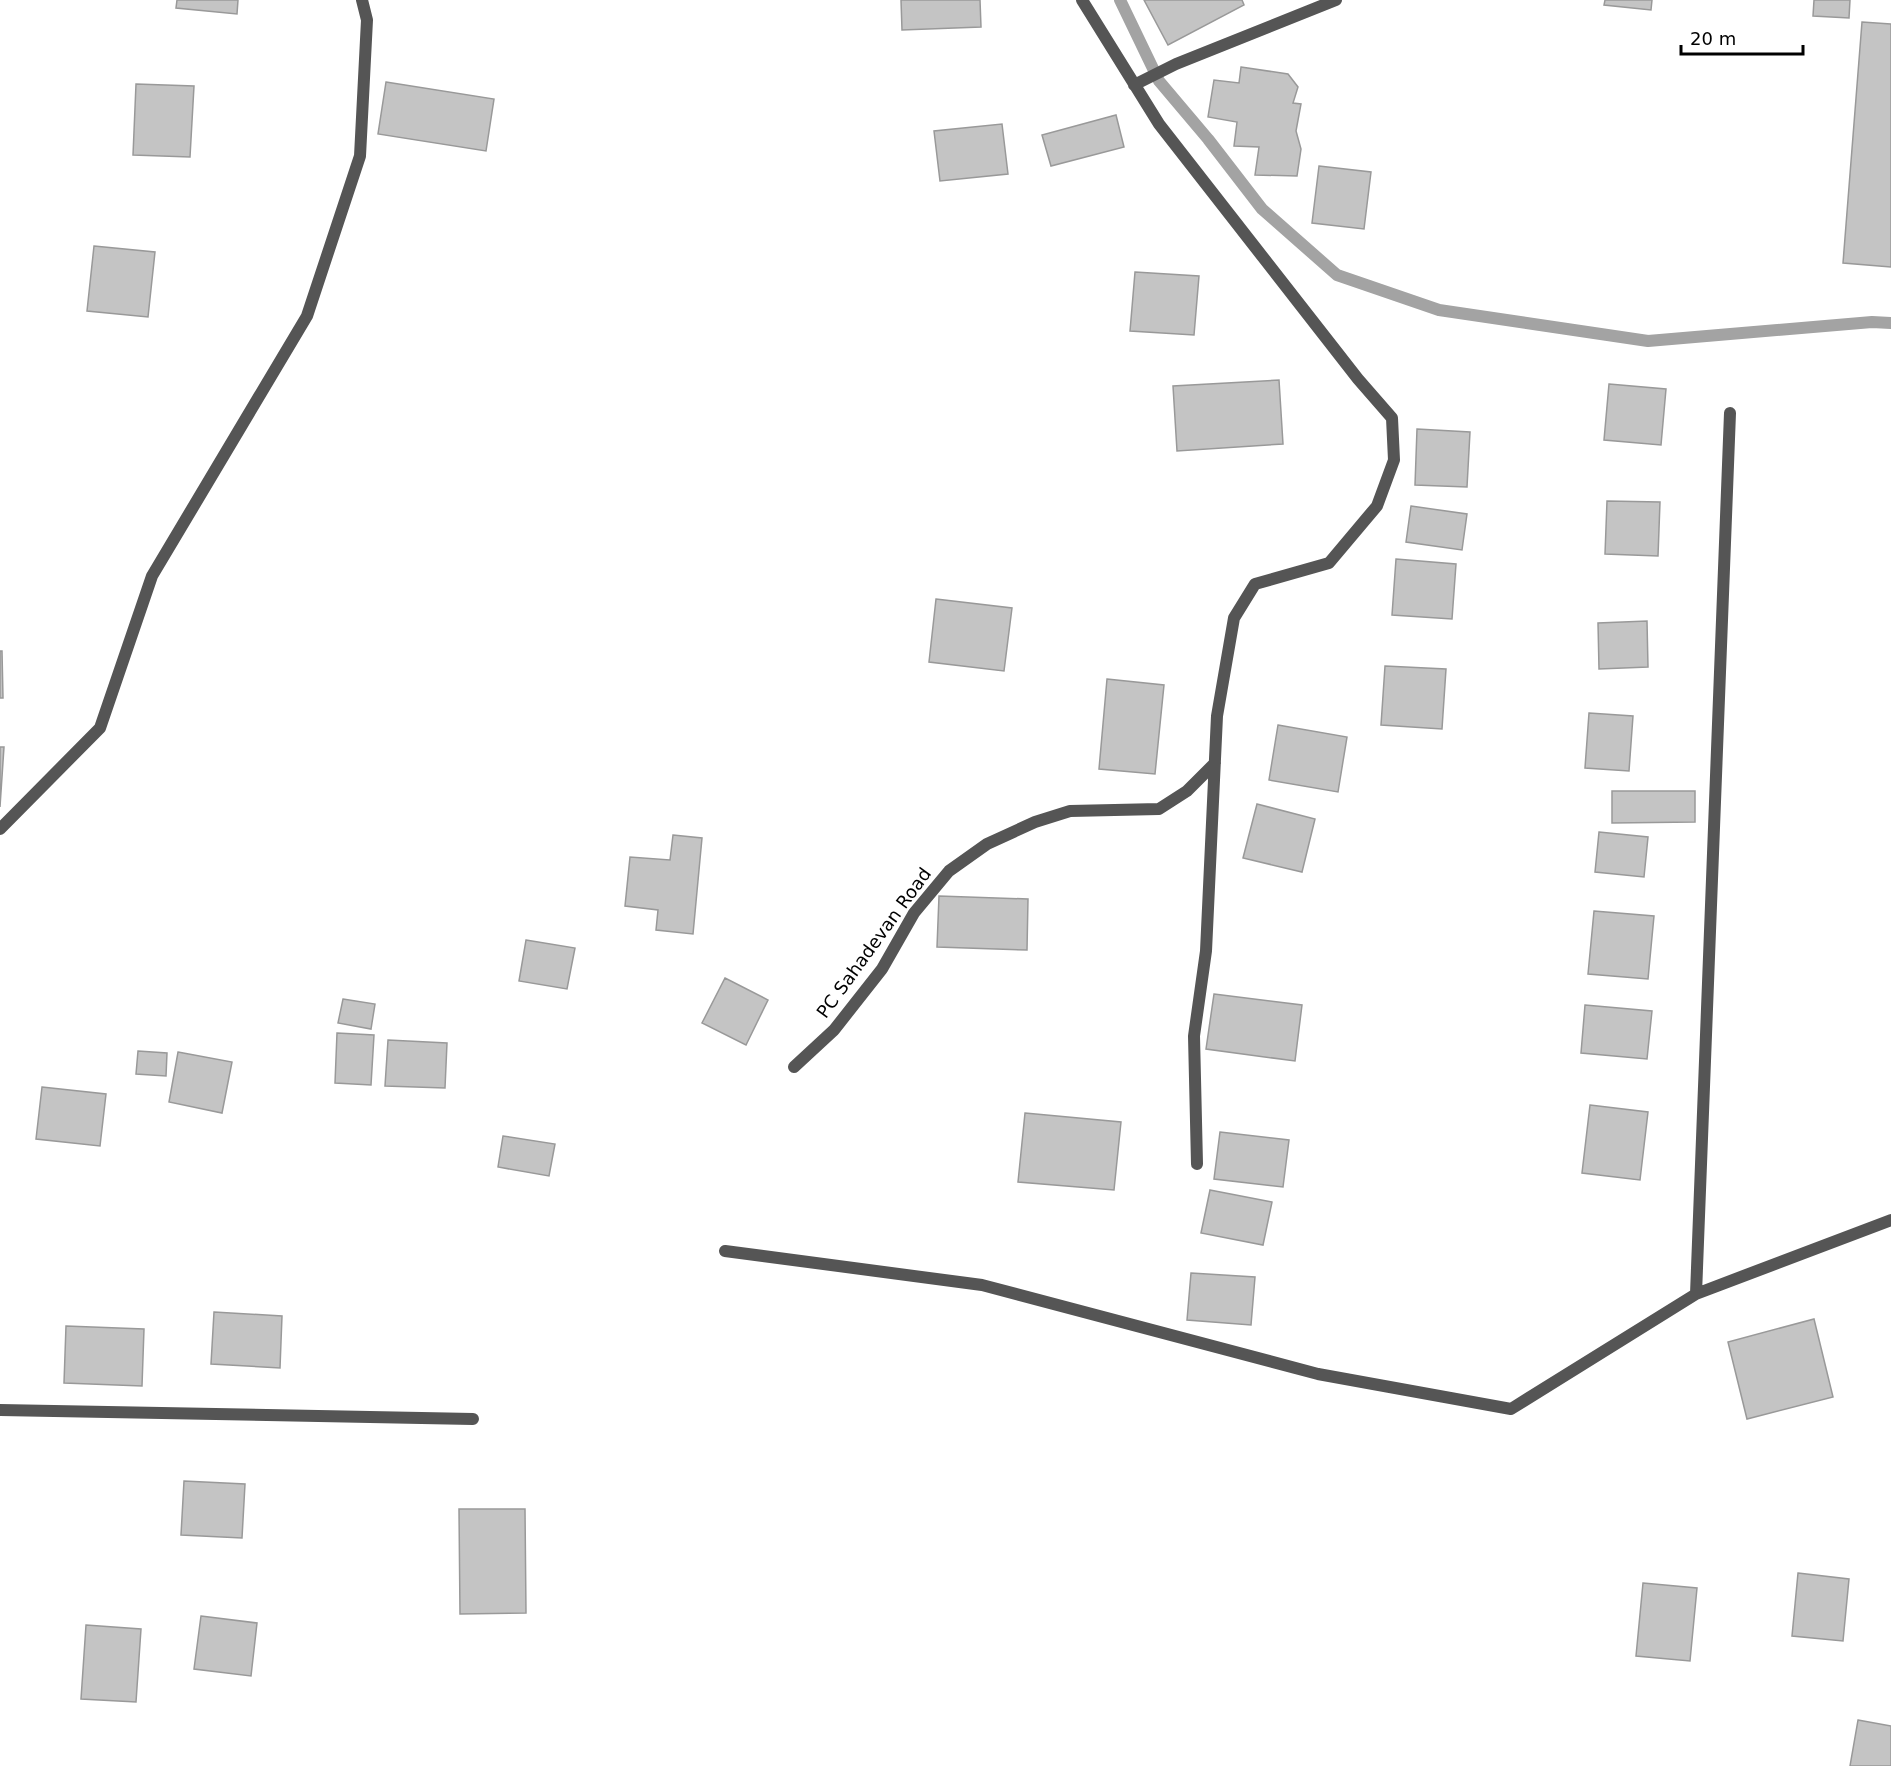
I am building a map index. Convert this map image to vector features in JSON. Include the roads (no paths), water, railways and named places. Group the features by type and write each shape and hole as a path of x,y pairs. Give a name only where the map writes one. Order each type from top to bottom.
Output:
{"street":[{"path":"0,829 100,728 152,576 308,316 360,156 367,20 362,0"},
{"path":"1082,0 1159,124 1358,379 1392,418 1394,460 1377,506 1329,563 1254,584 1234,618 1217,716 1206,951 1194,1036 1197,1164"},
{"path":"1134,85 1176,64 1336,0"},
{"path":"1696,1294 1730,413"},
{"name":"PC Sahadevan Road","path":"794,1067 834,1030 882,969 914,913 949,871 987,844 1035,822 1070,811 1159,808 1187,791 1215,763"},
{"path":"725,1251 982,1285 1318,1374 1511,1409 1696,1294 1891,1220"},
{"path":"0,1410 473,1419"}],"waterway":[{"path":"1120,0 1159,81 1208,139 1262,209 1337,275 1439,310 1648,341 1872,322 1891,323"}]}
